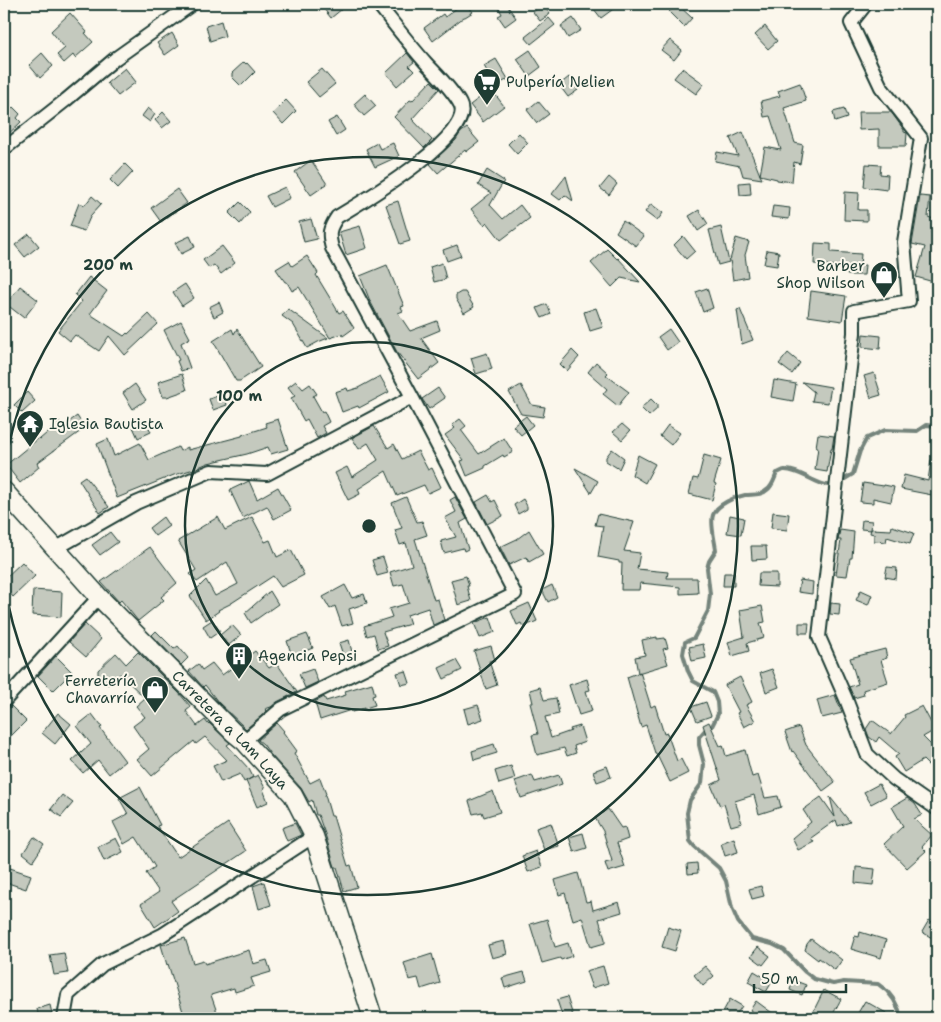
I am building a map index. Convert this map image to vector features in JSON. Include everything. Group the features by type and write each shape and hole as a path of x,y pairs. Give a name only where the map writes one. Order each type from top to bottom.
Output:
{"main road":[{"name":"Carretera a Lam Laya","path":"4,491 99,597 244,741 293,795 314,836 373,1018"}],"street":[{"path":"4,149 116,58 192,4"},
{"path":"244,741 280,709 515,594 332,248 329,236 331,227 337,217 421,162 450,135 462,117 462,105 401,35 378,4"},
{"path":"866,4 851,23 881,87 921,138 904,242 909,301 854,312 854,333 819,637 867,754 894,779 937,809"},
{"path":"55,548 136,503 211,471 267,474 412,397"},
{"path":"4,701 99,597"},
{"path":"64,1018 68,995 103,964 162,935 314,836"}],"building":[{"path":"320,4 348,4 331,18"},
{"path":"462,4 467,4 473,12 433,41 424,28 443,14 445,17"},
{"path":"497,4 506,4 516,18 505,26 498,16 502,14"},
{"path":"590,4 620,4 601,18"},
{"path":"677,4 692,18 684,27 669,12"},
{"path":"543,5 550,14 540,21 533,12"},
{"path":"70,13 87,32 85,33 93,42 75,58 73,55 64,63 57,55 65,48 51,31"},
{"path":"549,18 555,25 531,44 525,37"},
{"path":"573,18 581,30 568,38 561,26"},
{"path":"221,21 225,36 210,41 206,26"},
{"path":"765,26 777,41 768,49 755,35"},
{"path":"172,33 179,45 165,55 157,43"},
{"path":"670,40 682,50 674,60 661,50"},
{"path":"530,50 541,67 529,76 517,59"},
{"path":"42,53 53,66 40,78 29,65"},
{"path":"407,53 414,62 409,66 414,71 397,86 386,73"},
{"path":"496,59 508,79 496,86 484,66"},
{"path":"244,62 255,72 241,86 232,77 232,73"},
{"path":"125,68 136,82 118,96 107,83"},
{"path":"682,68 704,84 696,94 674,78"},
{"path":"322,69 335,84 319,97 306,82"},
{"path":"569,77 578,90 568,97 559,85"},
{"path":"431,81 439,89 412,119 432,140 424,148 394,117"},
{"path":"800,83 806,101 784,108 795,143 803,145 800,164 794,162 792,182 760,175 765,147 781,150 770,116 764,117 761,101 780,96 778,91"},
{"name":"Pulpería Nelien","path":"491,89 504,106 483,122 470,105"},
{"path":"365,94 376,106 364,116 354,104"},
{"path":"286,100 296,111 283,124 273,113"},
{"path":"538,101 549,114 537,123 527,110"},
{"path":"13,107 20,114 17,118 21,122 4,138 4,115"},
{"path":"148,108 155,114 150,122 142,116"},
{"path":"844,109 847,118 835,122 833,112"},
{"path":"163,112 171,121 162,128 155,120"},
{"path":"858,112 891,112 904,132 907,133 906,146 879,146 879,129 859,130"},
{"path":"337,117 345,130 336,136 328,122"},
{"path":"467,128 479,142 466,152 465,150 438,173 430,164"},
{"path":"743,132 762,179 743,176 740,166 715,161 717,152 738,156 730,138"},
{"path":"519,133 528,143 517,154 508,144"},
{"path":"377,143 380,149 393,143 399,156 375,167 366,149"},
{"path":"311,160 327,184 311,195 295,172"},
{"path":"125,164 133,172 118,188 110,180"},
{"path":"866,164 881,165 880,174 888,175 887,190 864,187"},
{"path":"487,170 504,181 490,205 503,219 520,205 530,218 501,240 487,222 484,225 471,209 491,193 478,185"},
{"path":"566,176 573,201 565,195 560,200 552,194"},
{"path":"609,177 617,184 609,195 600,188"},
{"path":"750,182 751,194 740,195 739,183"},
{"path":"285,187 290,198 272,207 266,196"},
{"path":"177,189 187,203 161,222 151,208"},
{"path":"845,192 859,193 858,210 867,210 867,221 844,220"},
{"path":"92,196 101,204 91,215 84,231 70,226 79,203 85,205"},
{"path":"920,196 930,197 928,217 934,219 931,233 937,234 933,260 937,262 937,283 916,277 925,247 912,244"},
{"path":"398,201 410,241 400,244 386,205"},
{"path":"240,202 250,212 240,224 229,213"},
{"path":"651,204 663,213 657,221 645,212"},
{"path":"773,206 790,208 789,219 771,217"},
{"path":"699,210 708,224 698,231 689,216"},
{"path":"311,219 317,239 304,242 299,222"},
{"path":"623,221 644,236 636,246 616,232"},
{"path":"360,226 367,248 346,255 339,232"},
{"path":"721,227 729,262 718,265 709,230"},
{"path":"29,234 39,246 25,257 15,245"},
{"path":"190,236 195,247 181,254 175,243"},
{"path":"683,236 695,251 686,259 674,245"},
{"path":"736,238 749,242 745,255 748,277 733,280 730,260"},
{"path":"815,243 831,244 831,252 861,254 860,265 865,265 864,275 847,275 848,267 814,264"},
{"path":"457,245 461,256 447,261 443,250"},
{"path":"222,246 235,263 221,274 214,265 209,268 203,260"},
{"path":"607,249 640,282 621,278 612,287 591,263"},
{"path":"767,250 779,252 777,266 764,264"},
{"path":"307,256 339,313 343,311 354,328 343,336 342,334 330,338 299,287 292,291 276,269 289,261 292,266"},
{"path":"442,263 446,279 434,282 430,267"},
{"path":"387,265 404,306 401,307 403,311 398,313 410,331 437,321 440,330 421,338 439,363 418,379 397,352 370,301 360,276"},
{"path":"89,277 107,291 90,314 124,336 149,314 158,324 125,355 109,336 99,351 75,335 70,341 58,331 82,301 75,295"},
{"path":"185,284 194,298 182,306 173,292"},
{"path":"20,286 38,300 24,318 6,304"},
{"path":"707,288 713,308 703,312 696,292"},
{"path":"811,291 846,296 842,321 808,316"},
{"path":"465,292 474,307 464,313 456,299 456,295"},
{"path":"219,302 223,312 214,317 209,307"},
{"path":"547,304 551,314 542,318 537,308"},
{"path":"596,308 603,327 590,331 584,312"},
{"path":"288,309 328,338 307,348 293,324 282,316"},
{"path":"740,309 753,340 742,344 737,310"},
{"path":"181,321 190,338 181,343 190,368 181,371 177,361 179,360 164,330"},
{"path":"232,329 234,334 237,329 261,367 240,381 236,381 213,341"},
{"path":"669,329 678,342 667,350 658,337"},
{"path":"863,334 881,336 880,349 862,347"},
{"path":"572,350 579,357 567,371 560,364"},
{"path":"487,353 492,369 476,374 471,358"},
{"path":"788,353 800,363 792,374 779,364"},
{"path":"596,362 608,373 606,375 629,392 618,406 603,394 607,389 588,372"},
{"path":"874,373 881,395 871,398 864,376"},
{"path":"182,374 187,390 163,397 158,382"},
{"path":"380,376 389,392 359,408 358,406 342,412 335,392 347,388 348,391 358,388"},
{"path":"774,380 796,384 793,401 771,397"},
{"path":"296,381 303,389 310,384 317,394 313,396 322,412 324,411 329,422 322,426 326,433 317,438 307,419 304,421 291,398 295,396 288,387"},
{"path":"802,382 831,387 828,403 812,401 814,392"},
{"path":"135,384 146,400 133,409 123,393"},
{"path":"521,385 532,405 545,407 543,417 521,414 509,392"},
{"path":"438,388 445,398 429,409 422,399"},
{"path":"27,392 35,401 22,413 14,405"},
{"path":"223,394 227,405 213,410 209,399"},
{"path":"651,399 657,405 657,409 649,416 641,408"},
{"path":"77,416 85,428 37,463 39,467 20,483 6,465 60,422 63,426"},
{"path":"526,416 533,425 521,435 513,426"},
{"path":"278,419 288,449 271,454 268,447 208,463 117,498 97,444 108,439 114,456 140,443 149,460 178,447 180,451 188,447 188,450 242,436 267,427 265,423"},
{"path":"460,419 466,426 461,430 479,454 504,438 513,452 504,457 503,455 485,466 485,468 467,476 461,461 464,460 445,435 455,428 452,425"},
{"path":"146,421 151,432 138,438 133,427"},
{"path":"622,424 630,431 622,440 613,432"},
{"path":"668,425 680,433 671,445 660,436"},
{"path":"374,426 388,448 394,444 402,459 418,451 428,470 432,468 441,487 428,493 424,485 397,496 386,471 358,489 360,494 348,500 335,473 347,467 352,477 378,460 368,443 359,449 352,438"},
{"path":"818,434 834,436 827,472 815,470"},
{"path":"612,449 624,458 619,469 606,461 606,457"},
{"path":"638,455 655,464 645,483 632,475"},
{"path":"704,455 721,460 714,483 716,484 712,500 689,494 693,478 698,479"},
{"path":"931,460 937,461 937,496 901,489 904,475 928,481"},
{"path":"575,468 598,481 591,493"},
{"path":"85,476 109,507 100,513 79,480"},
{"path":"249,481 257,499 278,487 291,510 274,519 267,506 243,518 230,490"},
{"path":"863,483 894,487 891,502 873,498 873,503 860,502"},
{"path":"488,495 492,502 495,500 503,516 487,524 476,502"},
{"path":"406,497 417,522 422,521 427,535 415,539 434,600 438,599 444,620 433,625 428,608 407,615 410,624 383,632 388,646 378,649 374,634 367,636 364,626 392,617 389,609 409,603 403,584 394,586 390,572 412,565 406,543 400,545 395,530 402,528 392,503"},
{"path":"455,497 467,519 460,523 468,549 464,551 463,548 444,553 441,541 456,537 445,518 456,512 450,500"},
{"path":"523,499 527,509 518,514 514,505"},
{"path":"773,512 789,514 787,530 771,528"},
{"path":"598,514 634,522 624,551 640,553 637,569 668,572 667,578 697,578 698,593 680,594 680,587 640,583 639,590 621,590 622,563 598,557 603,526 595,525"},
{"path":"730,515 744,518 741,535 727,533"},
{"path":"163,517 169,526 155,536 149,528"},
{"path":"218,517 225,530 252,517 265,542 270,540 277,557 291,550 304,575 281,587 273,576 218,610 206,620 190,596 206,580 215,596 238,584 227,562 197,582 190,574 196,570 178,541"},
{"path":"862,520 872,521 871,530 861,529"},
{"path":"892,526 914,533 910,544 887,537 886,542 874,541 874,534 870,533 871,529 891,530"},
{"path":"529,530 543,554 529,562 526,557 509,565 500,547 517,539"},
{"path":"840,530 854,532 852,558 850,558 847,576 836,575 841,540 838,540"},
{"path":"110,532 118,542 100,555 92,545"},
{"path":"751,546 766,546 767,559 752,560"},
{"path":"150,547 177,583 161,597 164,600 138,621 121,600 119,602 101,582"},
{"path":"383,557 388,573 377,576 372,560"},
{"path":"22,562 35,576 13,597 4,586 4,579"},
{"path":"887,567 897,568 896,579 885,577"},
{"path":"724,573 734,573 734,586 723,586"},
{"path":"759,573 777,573 777,587 758,586"},
{"path":"466,576 471,601 458,605 451,580"},
{"path":"800,580 813,582 812,594 798,592"},
{"path":"345,585 352,598 364,594 367,603 349,609 353,623 342,626 335,606 330,609 323,597"},
{"path":"552,585 557,597 548,602 542,590"},
{"path":"33,590 62,592 61,617 32,615"},
{"path":"861,590 872,595 868,605 856,600"},
{"path":"270,591 278,604 251,623 245,613"},
{"path":"529,603 537,621 523,627 521,623 517,625 511,611"},
{"path":"831,603 840,604 839,615 830,614"},
{"path":"762,606 765,622 760,623 764,638 747,643 749,651 732,656 728,642 744,637 740,610"},
{"path":"490,617 495,632 480,638 474,623"},
{"path":"212,620 220,631 210,638 203,626"},
{"path":"799,623 809,623 808,633 799,633"},
{"path":"85,624 101,639 86,657 69,642"},
{"path":"232,625 241,635 229,645 220,635"},
{"path":"156,631 174,649 178,646 188,658 181,665 152,635"},
{"path":"307,634 313,648 292,656 287,641"},
{"path":"657,637 657,639 665,638 668,648 663,649 668,664 638,673 635,657 645,655 642,640"},
{"path":"349,640 352,652 343,655 339,643"},
{"path":"703,644 706,658 692,661 689,647"},
{"path":"491,646 495,660 489,661 497,685 486,689 474,651"},
{"path":"885,649 887,658 881,660 888,682 863,690 864,695 854,698 849,687 858,684 850,658"},
{"path":"255,651 269,668 278,665 297,692 265,709 267,711 246,729 218,702 205,685 203,687 189,671 198,664 202,670 212,663 222,675"},
{"path":"138,652 191,707 186,711 197,726 205,720 209,723 230,743 227,745 249,769 253,777 244,782 240,774 221,782 213,766 227,760 205,737 196,744 194,741 152,776 137,759 149,749 133,726 145,717 136,706 145,698 120,674 108,685 98,674 98,670 116,653 126,664"},
{"path":"56,656 72,672 53,691 38,676"},
{"path":"456,660 462,670 444,679 439,668"},
{"path":"313,669 318,682 305,688 299,674"},
{"path":"772,669 779,687 766,692 760,673"},
{"path":"406,671 410,683 401,685 397,673"},
{"path":"640,672 651,707 655,705 664,734 667,733 677,761 681,759 688,773 670,782 655,753 646,725 641,727 627,677"},
{"path":"740,677 752,702 746,705 755,721 744,727 737,713 739,712 725,685"},
{"path":"587,679 590,690 586,691 592,711 579,715 569,685"},
{"path":"372,683 375,695 372,696 375,705 320,720 315,702 324,697 326,701 346,695 345,691"},
{"path":"540,687 544,700 556,698 559,714 545,717 551,738 580,726 585,742 574,746 576,753 567,756 564,748 537,755 532,735 538,734 530,703 533,703 530,690"},
{"path":"835,695 842,713 822,718 817,700"},
{"path":"706,702 711,716 697,721 691,707"},
{"path":"478,705 483,719 468,724 464,709"},
{"path":"11,706 26,721 9,738 4,733 4,712"},
{"path":"922,706 935,730 923,737 937,751 937,759 930,767 923,760 904,772 895,757 899,754 879,737 876,742 869,737 866,729 872,720 891,734 905,717 904,715"},
{"path":"58,713 71,724 55,744 42,733"},
{"path":"92,714 125,761 109,774 98,760 83,773 72,761 91,744 77,726"},
{"path":"709,722 720,746 723,745 726,756 745,750 752,777 758,775 765,798 778,796 781,807 759,814 754,795 735,801 742,823 731,826 724,804 720,806 711,785 721,780 703,725"},
{"path":"277,723 297,751 294,753 310,783 320,778 331,816 333,816 348,866 351,865 357,887 344,891 312,800 309,802 301,788 258,740"},
{"path":"799,727 806,745 835,782 823,791 792,752 785,732"},
{"path":"494,744 497,753 474,760 472,751"},
{"path":"511,766 515,779 499,784 495,771"},
{"path":"607,766 611,777 597,782 593,771"},
{"path":"258,775 265,788 263,789 268,802 257,807 246,781"},
{"path":"532,775 535,782 559,775 562,784 521,798 515,781"},
{"path":"879,784 886,796 871,804 864,792"},
{"path":"140,787 160,825 157,826 178,857 228,823 246,851 171,901 178,911 155,927 141,904 159,892 146,873 155,867 136,837 124,844 113,822 128,814 119,798"},
{"path":"493,791 500,812 484,817 482,812 473,814 469,801"},
{"path":"62,795 73,803 61,817 51,809"},
{"path":"821,797 835,817 830,797 850,822 838,826 836,820 811,838 814,842 798,850 792,838 811,822 803,810"},
{"path":"907,798 915,804 922,815 914,819 932,835 922,847 926,851 907,868 884,844 903,826 892,807"},
{"path":"608,809 621,828 625,827 628,839 617,843 625,867 608,872 605,863 612,861 603,831 595,818"},
{"path":"295,823 301,835 287,841 282,828"},
{"path":"551,823 559,846 544,850 536,828"},
{"path":"583,833 587,848 574,852 569,837"},
{"path":"34,837 44,844 33,861 23,853"},
{"path":"116,838 123,852 104,861 98,847"},
{"path":"734,838 738,852 725,856 721,843"},
{"path":"536,851 542,867 528,872 522,856"},
{"path":"697,863 698,873 688,874 687,864"},
{"path":"856,867 875,869 873,885 855,883"},
{"path":"10,868 31,875 26,889 5,882"},
{"path":"578,873 586,902 591,901 593,910 619,902 622,912 599,919 605,943 591,947 582,917 573,920 565,893 559,895 555,880"},
{"path":"264,882 271,905 259,909 253,886"},
{"path":"761,886 764,896 752,899 749,889"},
{"path":"547,919 555,947 568,943 572,956 542,963 530,924"},
{"path":"929,920 937,925 937,941 922,932"},
{"path":"668,927 681,931 675,951 662,947"},
{"path":"860,932 886,940 881,958 851,949 855,936 859,937"},
{"path":"185,938 193,963 203,960 205,964 249,950 253,964 267,960 271,972 251,978 254,986 235,992 234,988 211,995 219,1018 185,1018 161,945"},
{"path":"811,939 842,960 835,970 805,950"},
{"path":"504,941 507,954 492,958 488,945"},
{"path":"758,947 770,956 763,965 751,956"},
{"path":"64,953 68,973 54,975 50,955"},
{"path":"432,954 440,983 421,989 418,978 409,980 404,963"},
{"path":"603,966 608,983 592,988 586,971"},
{"path":"705,966 714,976 703,986 694,975"},
{"path":"754,971 772,982 766,992 748,982"},
{"path":"524,972 527,981 505,988 502,978"},
{"path":"793,980 806,985 802,995 790,990"},
{"path":"824,990 841,999 831,1018 810,1018"},
{"path":"567,997 573,1016 563,1018 557,1000"},
{"path":"730,999 742,1006 734,1018 731,1018 724,1010"},
{"path":"756,1001 779,1018 761,1018 750,1010"},
{"path":"865,1001 895,1018 855,1018"},
{"path":"50,1005 53,1018 39,1018 37,1009"}],"waterway":[{"path":"840,482 853,474 860,451 867,438 885,430 917,431 926,425 937,426"},
{"path":"834,485 822,484 797,472 783,470 777,473 771,486 765,492 732,499 722,504 713,515 712,527 716,550 707,568 710,594 708,611 694,638 685,642 683,654 693,681 713,692 717,702 718,714 712,726 699,737 704,764 702,783 690,800 687,813 690,841 719,868 726,881 732,908 738,922 752,939 772,944 784,950 814,979 833,984 844,982 878,984 894,1000 899,1010 900,1018"}],"place":[{"name":"Pulpería Nelien","path":"487,106"},
{"name":"Barber Shop Wilson","path":"884,299"},
{"name":"Iglesia Bautista","path":"30,448"},
{"name":"Agencia Pepsi","path":"239,680"},
{"name":"Ferretería Chavarría","path":"155,714"}]}
